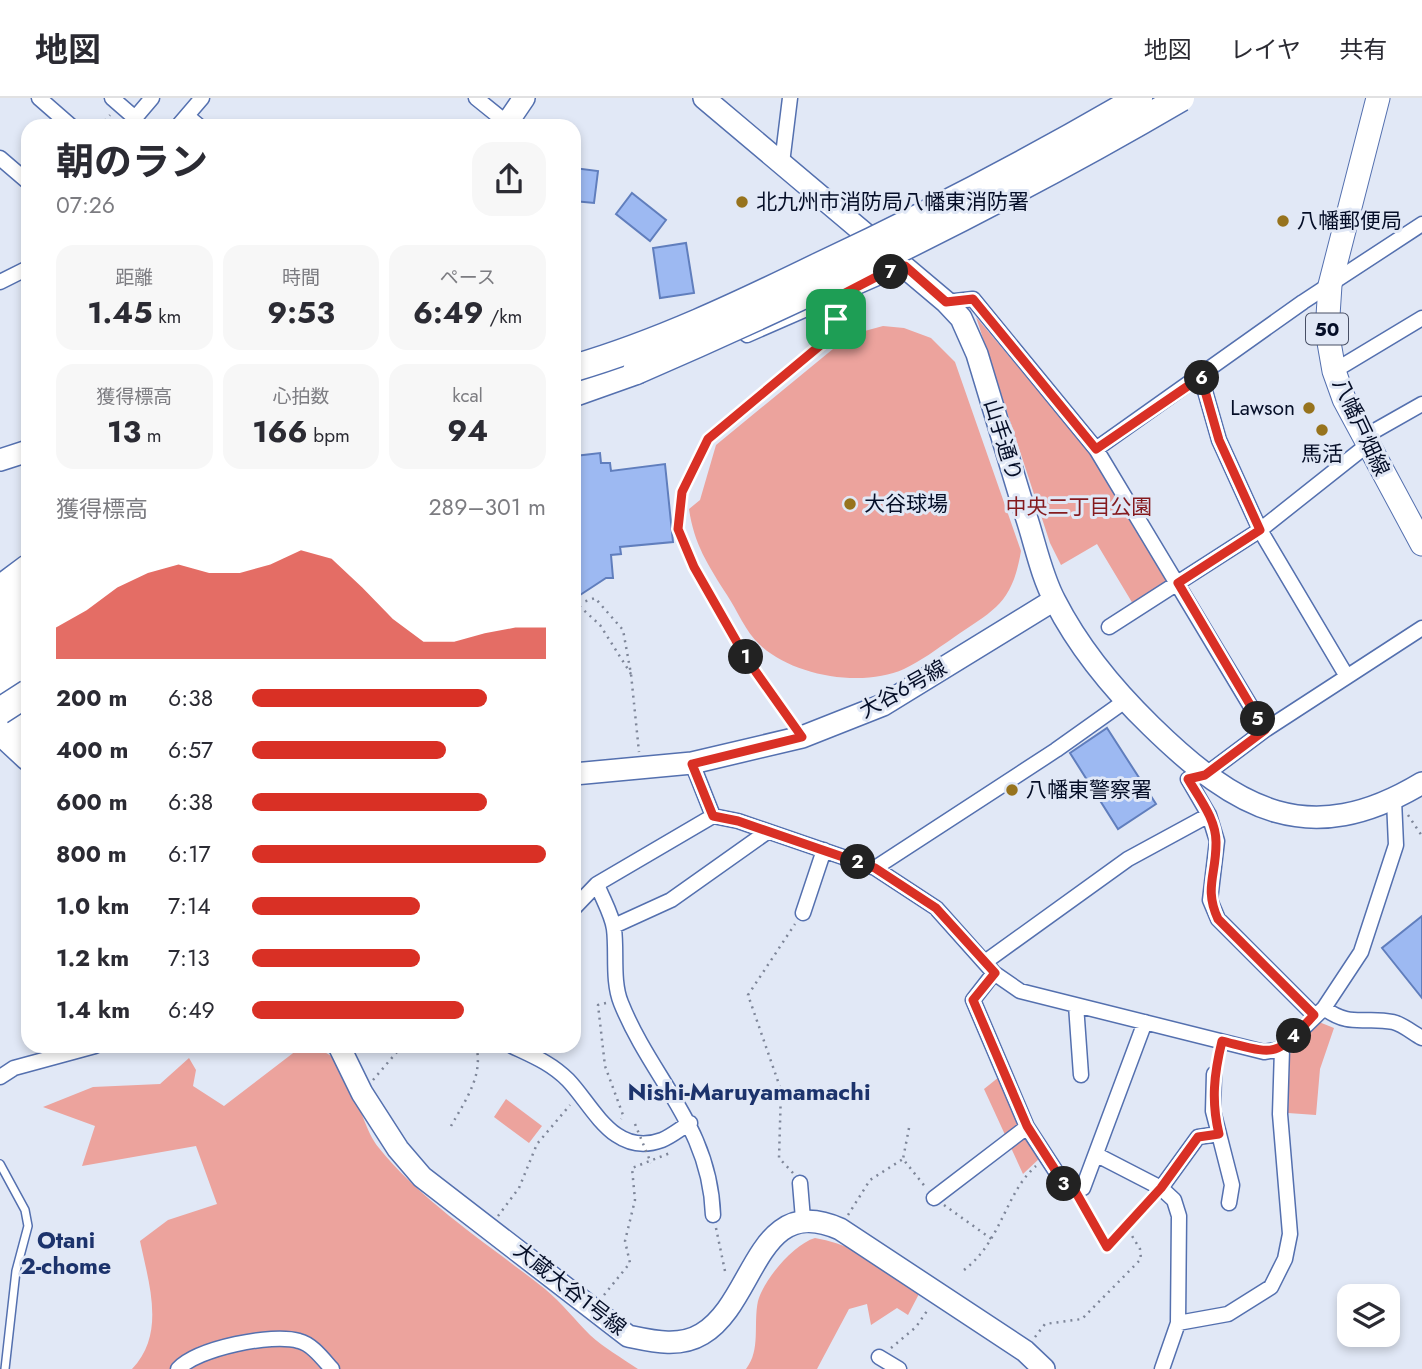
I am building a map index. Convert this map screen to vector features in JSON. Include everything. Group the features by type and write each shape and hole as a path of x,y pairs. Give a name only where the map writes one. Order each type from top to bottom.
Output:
{"highway":[{"path":"581,366 626,353 763,293 940,207 1139,98"},
{"path":"581,391 636,371 812,293 907,247 1015,191 1181,98"},
{"path":"581,385 636,371"},
{"path":"0,589 21,573"},
{"path":"0,612 21,596"},
{"path":"0,639 21,623"},
{"path":"0,663 21,647"},
{"path":"0,688 21,672"},
{"path":"0,711 21,698"},
{"path":"0,703 15,738"}],"main road":[{"name":"八幡戸畑線","path":"1378,98 1330,285 1327,331 1334,371 1364,442 1422,544"}],"street":[{"path":"39,98 63,119"},
{"path":"112,98 135,118 152,98"},
{"path":"184,119 202,98"},
{"path":"477,98 500,119"},
{"path":"509,119 524,98"},
{"name":"山手通り","path":"704,98 905,266 961,318 976,354 1054,600 1082,645 1125,701 1186,761 1239,799 1304,817 1334,817 1400,806 1422,783"},
{"path":"782,163 790,98"},
{"path":"0,158 21,176"},
{"path":"1096,449 1422,224"},
{"path":"581,401 824,304 876,277 905,266"},
{"path":"0,282 21,272"},
{"path":"946,302 973,299 1096,449 1265,730"},
{"path":"1334,371 1422,318"},
{"path":"1201,377 1219,440 1260,530 1346,675"},
{"path":"1110,627 1260,530 1364,442 1422,404"},
{"path":"0,460 21,453"},
{"name":"大谷6号線","path":"581,773 692,764 802,737 883,705 1054,600"},
{"path":"1422,628 1346,675 1205,775 1188,779 1209,815 1217,841 1210,900 1218,919 1319,1011 1358,1023 1394,1022 1422,1038"},
{"path":"875,868 1056,750 1125,701"},
{"path":"692,764 713,816"},
{"path":"581,901 597,884 713,816 875,868 936,908 990,967 1020,990 1264,1052 1282,1049 1347,978 1365,940 1396,845 1400,806"},
{"path":"1145,1022 1083,1188 1068,1190 1027,1126 973,1000 990,967 1128,859 1209,815"},
{"path":"614,926 671,900 767,832"},
{"path":"803,913 824,850"},
{"path":"597,884 614,926 619,999 637,1039 697,1137 712,1186 713,1215"},
{"path":"1076,1005 1081,1076"},
{"path":"1178,1323 1228,1314 1270,1287 1284,1259 1290,1234 1284,1197 1280,1115 1282,1049"},
{"path":"0,1077 14,1068 69,1053"},
{"name":"大蔵大谷1号線","path":"342,1053 362,1093 398,1149 422,1177 628,1336 654,1342 679,1342 701,1335 720,1320 772,1237 788,1224 803,1219"},
{"path":"527,1053 547,1062 569,1082 601,1123 619,1137 633,1142 661,1141 690,1123"},
{"path":"1213,1074 1213,1111 1232,1185 1229,1203"},
{"path":"934,1198 1027,1126"},
{"path":"1161,1188 1198,1137 1219,1134"},
{"path":"1097,1155 1161,1188 1174,1200 1180,1216 1178,1323 1162,1369"},
{"path":"800,1183 803,1219 823,1221 840,1229 1025,1351 1044,1369"},
{"path":"178,1369 198,1355 266,1338 304,1343 332,1369"},
{"path":"884,1353 899,1369"}],"lane":[{"path":"802,737 746,658 694,567 678,529 682,492 708,439 829,338 836,319 824,304"},
{"path":"0,1164 25,1210 28,1226 16,1271 5,1369"}],"path":[{"path":"581,603 595,598 623,630 631,674 640,769"},
{"path":"581,608 600,625 631,674"},
{"path":"1400,806 1422,836"},
{"path":"800,1183 779,1158 781,1090 748,995 803,913"},
{"path":"619,999 598,1005 605,1066 623,1115 620,1121 626,1128 635,1124 651,1163"},
{"path":"362,1093 396,1053"},
{"path":"452,1126 473,1084 480,1061 478,1053"},
{"path":"490,1227 519,1188 537,1144 578,1095"},
{"path":"592,1310 630,1263 625,1241 635,1200 632,1168 651,1163 697,1137"},
{"path":"964,1270 993,1240 1026,1174 1046,1157"},
{"path":"840,1229 870,1180 903,1159"},
{"path":"1074,1189 1107,1247 1161,1188"},
{"path":"713,1215 726,1275 736,1293"},
{"path":"1025,1351 1045,1324 1082,1319 1141,1259 1140,1249 1126,1226"},
{"path":"884,1353 916,1327 939,1293"}],"green space":[{"name":"中央二丁目公園","path":"976,317 1090,452 1168,582 1133,604 1097,544 1061,565 1050,543"},
{"name":"大谷球場","path":"883,326 904,328 931,338 955,362 1021,551 1012,583 999,604 929,655 887,675 868,678 828,676 790,664 773,655 754,639 703,554 694,533 689,509 700,500 716,445 850,335"},
{"path":"1314,1020 1334,1028 1320,1069 1316,1115 1288,1113 1290,1054"},
{"path":"293,1053 325,1053 333,1058 344,1070 370,1134 396,1168 458,1223 545,1289 595,1340 638,1369 132,1369 149,1340 152,1324 150,1291 140,1241 168,1220 217,1204 196,1146 82,1166 95,1126 43,1107 93,1087 160,1084 189,1058 196,1070 193,1086 224,1106"},
{"path":"999,1077 1041,1157 1023,1174 984,1089"},
{"path":"506,1099 542,1126 529,1143 494,1117"},
{"path":"815,1238 858,1252 920,1292 908,1315 897,1308 871,1325 867,1304 849,1309 817,1369 746,1369 754,1354 761,1292 789,1255"}],"building":[{"path":"581,169 598,171 594,203 581,202"},
{"path":"632,193 666,220 650,241 616,214"},
{"path":"686,243 694,293 660,298 653,248"},
{"path":"600,453 601,463 610,463 611,471 665,464 673,542 620,547 621,554 611,555 613,578 606,578 581,594 581,455"},
{"path":"1107,728 1156,804 1118,829 1070,753"},
{"path":"1422,916 1422,998 1382,948"}],"place":[{"name":"北九州市消防局八幡東消防署","path":"742,202"},
{"name":"八幡郵便局","path":"1283,221"},
{"name":"Lawson","path":"1309,408"},
{"name":"馬活","path":"1322,430"},
{"name":"大谷球場","path":"850,504"},
{"name":"八幡東警察署","path":"1012,790"}],"district":[{"name":"Nishi-Maruyamamachi","path":"749,1091"},
{"name":"Otani 2-chome","path":"66,1253"}],"route":[{"path":"905,266 946,302 973,299 1027,369 1096,449 1201,377 1219,440 1260,530 1178,583 1265,730 1205,775 1188,779 1209,815 1217,841 1210,900 1218,919 1314,1015 1282,1049 1264,1052 1222,1041 1213,1074 1213,1111 1219,1134 1198,1137 1161,1188 1107,1247 1074,1189 1068,1190 1027,1126 1006,1081 973,1000 995,973 936,908 875,868 738,821 713,816 692,764 802,737 746,658 694,567 678,529 682,492 708,439 829,338 836,319 824,304 876,277 905,266"}]}
